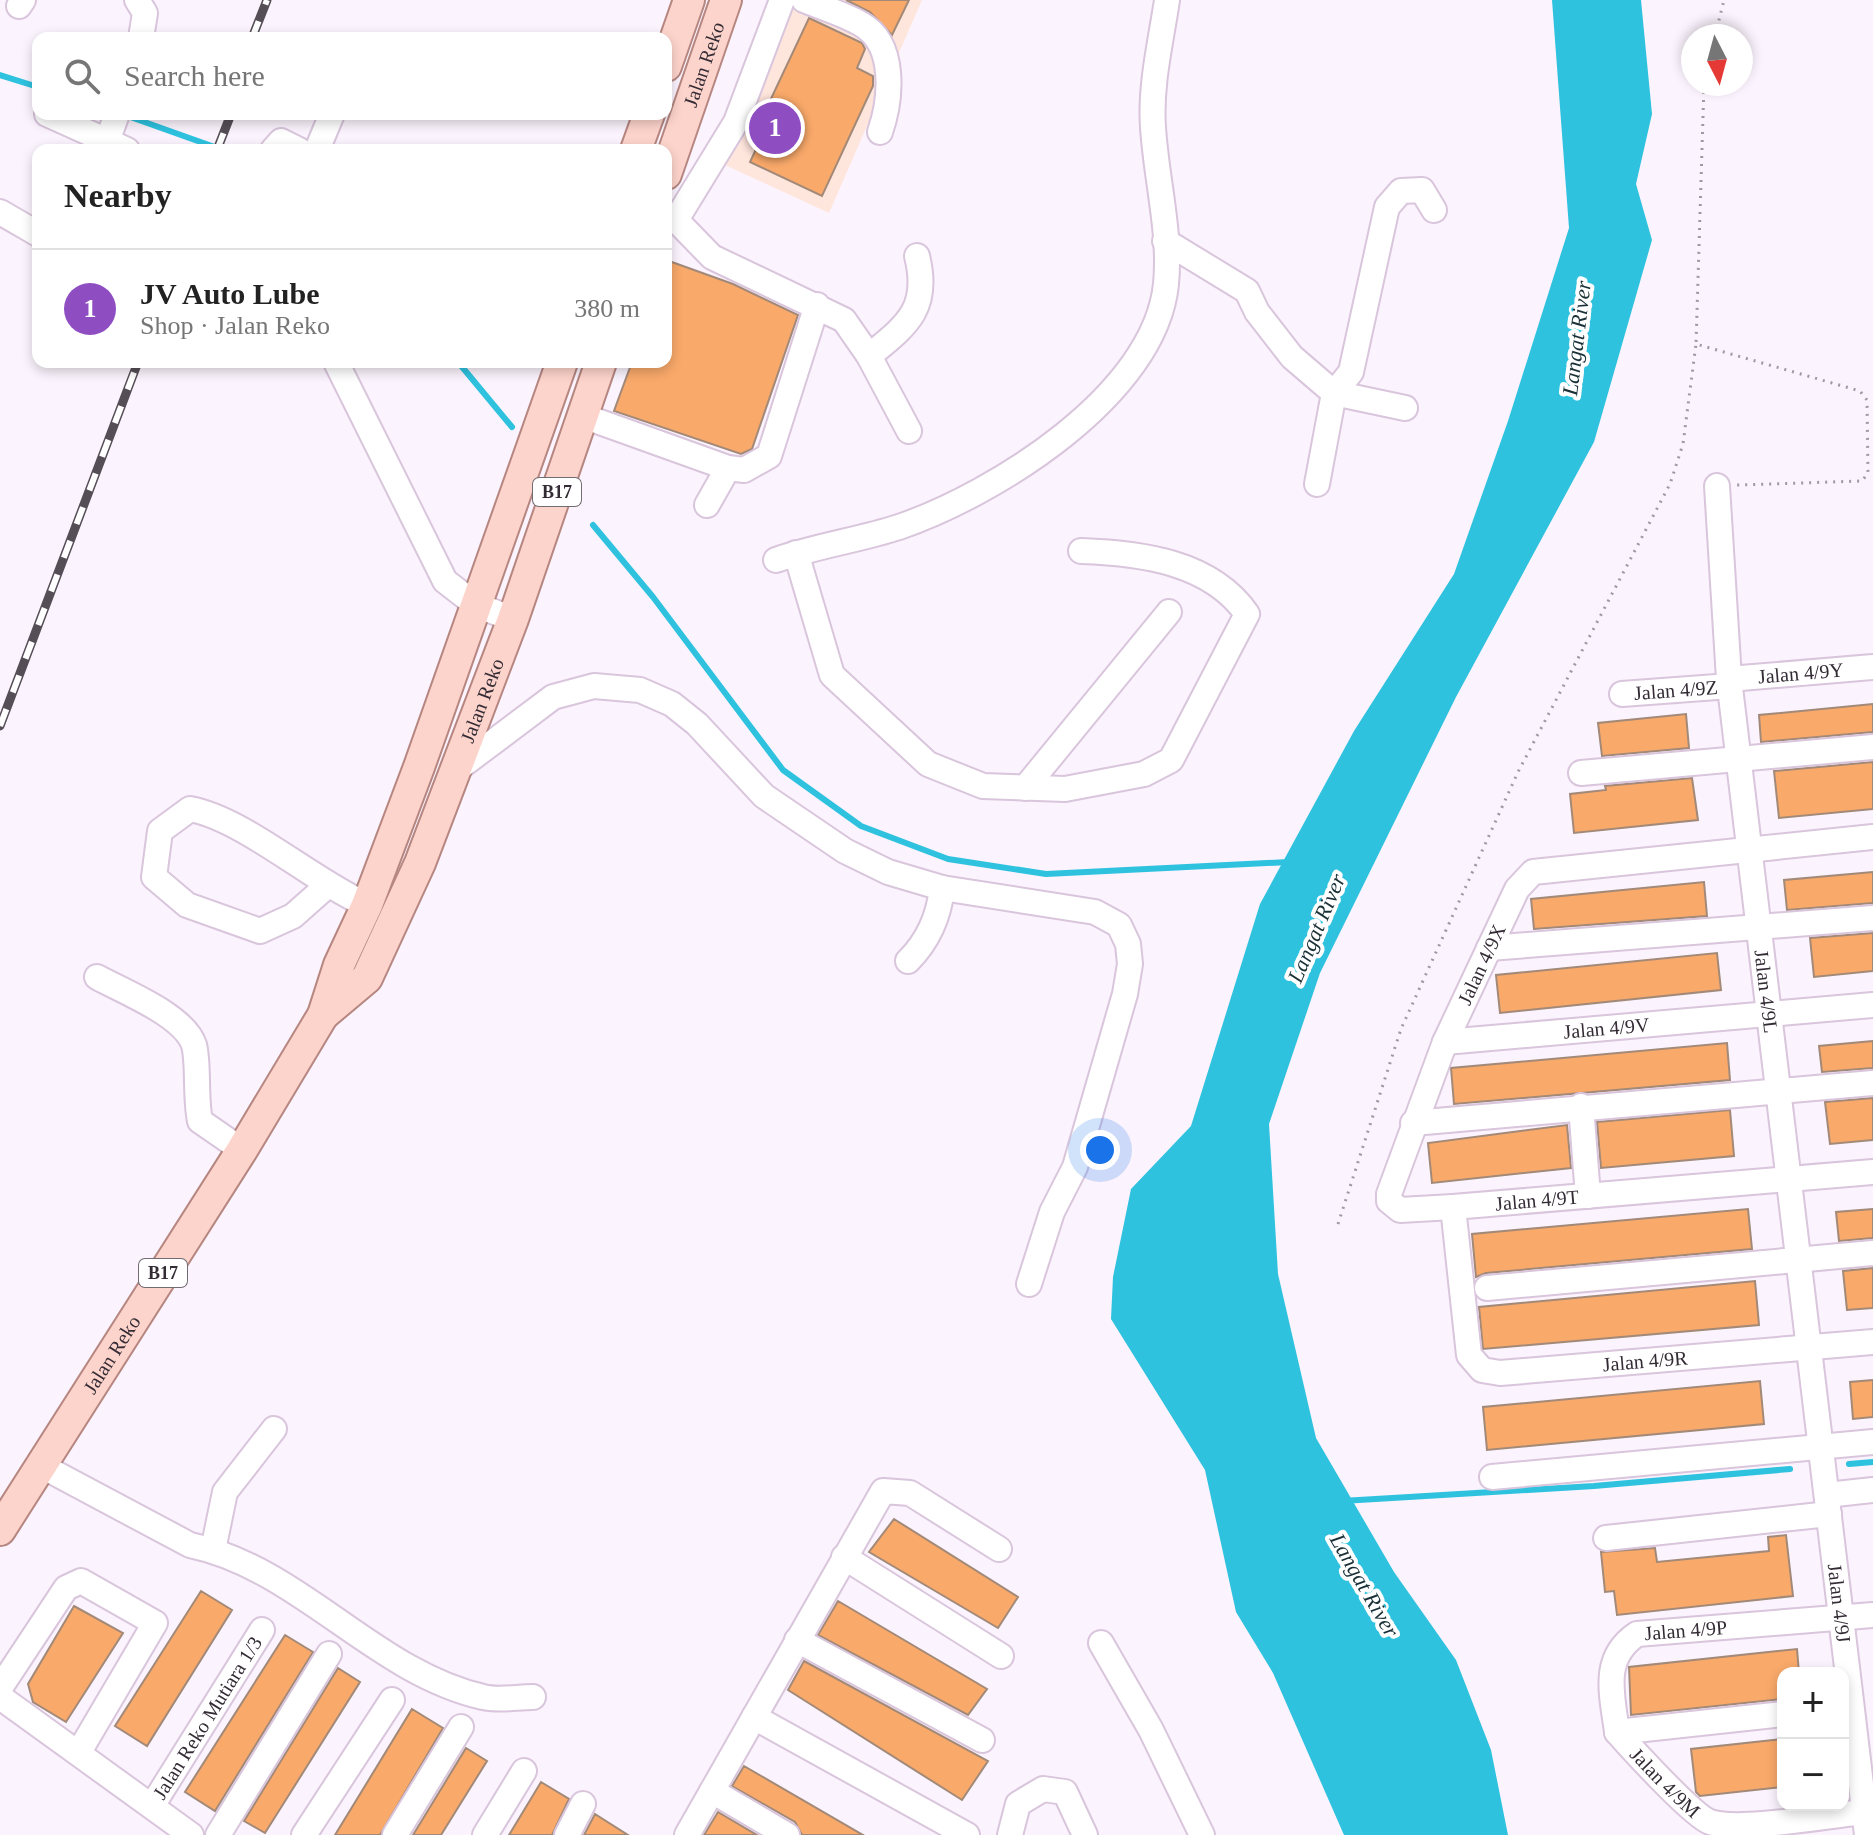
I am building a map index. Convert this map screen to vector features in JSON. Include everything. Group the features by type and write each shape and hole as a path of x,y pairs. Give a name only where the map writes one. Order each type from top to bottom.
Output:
{"main road":[{"name":"Jalan Reko","path":"672,49 689,0"},
{"name":"Jalan Reko","path":"672,157 726,0"},
{"path":"638,144 647,120"},
{"name":"Jalan Reko","path":"0,1530 242,1150 323,1015 339,965 367,905 560,368"},
{"name":"Jalan Reko","path":"323,1015 367,978 420,863 513,619 599,368"}],"street":[{"path":"672,216 736,122 782,0"},
{"path":"804,0 864,25 878,39 888,84 888,108 880,132"},
{"path":"1081,551 1117,552 1183,565 1233,593 1247,614 1171,760 1144,774 1065,789 983,786 928,764 832,675 786,556 898,527 962,501 1071,429 1103,402 1144,346 1159,316 1166,284 1165,241 1152,123 1167,0"},
{"path":"142,32 144,2"},
{"path":"66,120 114,137"},
{"path":"320,144 330,120"},
{"path":"1317,484 1334,393 1351,372 1387,207 1401,191 1422,190 1434,210"},
{"path":"0,212 32,231"},
{"path":"672,218 712,257 844,320 869,356 909,431"},
{"path":"1165,241 1247,291 1257,312 1292,357 1334,393 1405,408"},
{"path":"869,356 915,314 923,281 917,256"},
{"path":"583,416 728,468 744,470 769,456 817,305"},
{"path":"339,368 435,567 458,594 476,605 513,619"},
{"path":"707,505 728,468"},
{"name":"Jalan 4/9L","path":"1717,486 1730,682 1828,1504"},
{"path":"1025,788 1169,612"},
{"name":"Jalan 4/9Y","path":"1730,682 1873,667"},
{"name":"Jalan 4/9Z","path":"1622,694 1730,682"},
{"path":"456,770 553,697 594,686 640,690 672,704 697,724 764,796 845,851 888,872 942,888 1095,912 1119,925 1128,944 1130,964 1125,994 1075,1167 1040,1243 1029,1284"},
{"path":"1581,773 1739,756 1873,747"},
{"path":"328,885 293,916 260,931 187,905 154,877 160,831 190,809 212,813 328,885 367,905"},
{"path":"1750,848 1873,837"},
{"name":"Jalan 4/9X","path":"1453,1207 1400,1210 1389,1201 1413,1123 1445,1042 1517,889 1533,872 1750,848"},
{"path":"908,961 931,929 940,906 942,888"},
{"path":"1489,948 1873,918"},
{"path":"97,977 183,1025 195,1047 195,1099 200,1121 242,1150"},
{"name":"Jalan 4/9V","path":"1445,1042 1873,1005"},
{"path":"1413,1123 1873,1083"},
{"path":"1581,1106 1588,1196"},
{"name":"Jalan 4/9T","path":"1453,1207 1873,1172"},
{"name":"Jalan 4/9R","path":"1453,1207 1469,1355 1482,1370 1500,1373 1873,1342"},
{"path":"1487,1288 1873,1253"},
{"path":"213,1550 225,1492 274,1429"},
{"path":"1492,1477 1873,1442"},
{"path":"40,1465 190,1545 213,1550 250,1566 422,1677 486,1698 533,1697"},
{"path":"1606,1538 1828,1504 1873,1490"},
{"path":"687,1835 883,1491 910,1493 999,1549"},
{"name":"Jalan 4/9J","path":"1828,1504 1845,1667"},
{"path":"844,1557 1001,1656"},
{"path":"0,1688 66,1588 81,1581 155,1623 79,1752"},
{"name":"Jalan 4/9P","path":"1617,1732 1610,1672 1622,1644 1637,1634 1873,1615"},
{"name":"Jalan Reko Mutiara 1/3","path":"152,1806 262,1630"},
{"path":"797,1640 982,1740"},
{"path":"1101,1643 1151,1730 1202,1835"},
{"path":"218,1835 329,1654"},
{"path":"0,1697 191,1835"},
{"path":"304,1835 392,1700"},
{"name":"Jalan 4/9J","path":"1849,1714 1866,1824"},
{"path":"1617,1732 1777,1715"},
{"path":"754,1717 967,1835"},
{"path":"395,1835 461,1727"},
{"name":"Jalan 4/9M","path":"1617,1732 1643,1762 1709,1822 1866,1824"},
{"path":"485,1835 524,1771"},
{"path":"1010,1835 1018,1804 1043,1789 1065,1792 1085,1835"},
{"path":"712,1791 787,1835"},
{"path":"567,1835 583,1804"}],"path":[{"path":"1718,24 1724,0"},
{"path":"1338,1224 1401,1029 1518,772 1670,484 1683,444 1696,344 1704,96"},
{"path":"1696,344 1860,391 1867,400 1868,473 1862,481 1717,486"}],"shaded area":[{"path":"792,0 922,0 829,213 725,165 747,123"}],"water":[{"name":"Langat River","path":"1552,0 1641,0 1652,114 1636,184 1652,240 1594,442 1456,697 1320,973 1269,1124 1278,1274 1316,1438 1394,1572 1456,1660 1491,1750 1508,1835 1344,1835 1273,1673 1236,1612 1205,1470 1111,1319 1113,1277 1131,1189 1191,1126 1260,904 1354,731 1454,574 1508,421 1569,228"}],"building":[{"path":"846,0 909,0 892,35 870,12"},
{"path":"809,18 862,43 865,49 857,68 873,76 873,86 822,196 750,162 776,106 769,103"},
{"path":"672,262 733,284 798,315 752,449 741,454 614,411 630,368 672,368"},
{"path":"1873,704 1873,732 1761,742 1759,715"},
{"path":"1686,714 1689,748 1602,756 1598,723"},
{"path":"1873,762 1873,809 1779,818 1774,771"},
{"path":"1692,778 1698,820 1574,833 1570,794 1606,790 1605,786"},
{"path":"1873,872 1873,903 1787,910 1784,880"},
{"path":"1704,882 1707,916 1534,929 1531,899"},
{"path":"1873,933 1873,971 1814,977 1810,938"},
{"path":"1717,953 1721,990 1500,1013 1496,975"},
{"path":"1873,1041 1873,1068 1822,1072 1819,1046"},
{"path":"1727,1043 1730,1080 1454,1104 1451,1068"},
{"path":"1873,1098 1873,1140 1830,1144 1825,1102"},
{"path":"1730,1110 1734,1156 1601,1168 1597,1122"},
{"path":"1567,1125 1571,1168 1432,1183 1428,1143"},
{"path":"1748,1209 1752,1249 1486,1273 1476,1277 1472,1234"},
{"path":"1873,1209 1873,1238 1839,1241 1836,1212"},
{"path":"1873,1268 1873,1308 1847,1310 1843,1271"},
{"path":"1755,1281 1759,1325 1483,1349 1479,1307"},
{"path":"1873,1380 1873,1417 1853,1419 1850,1382"},
{"path":"1760,1381 1764,1424 1487,1450 1483,1407"},
{"path":"894,1519 1018,1597 998,1628 869,1552"},
{"path":"1786,1535 1793,1596 1617,1615 1614,1591 1605,1592 1601,1552 1655,1548 1657,1562 1769,1551 1768,1537"},
{"path":"201,1591 232,1610 147,1746 115,1726"},
{"path":"838,1601 987,1689 968,1715 818,1635"},
{"path":"74,1606 123,1633 66,1722 33,1702 28,1684"},
{"path":"285,1635 313,1652 215,1811 185,1792"},
{"path":"1797,1649 1798,1667 1777,1667 1777,1700 1631,1715 1629,1667"},
{"path":"804,1661 988,1761 962,1800 788,1690"},
{"path":"338,1668 360,1682 265,1833 244,1821"},
{"path":"412,1709 443,1728 380,1835 335,1835"},
{"path":"1777,1740 1777,1788 1700,1796 1696,1792 1691,1749"},
{"path":"466,1748 487,1761 441,1835 413,1835"},
{"path":"744,1766 863,1835 802,1835 795,1822 732,1786"},
{"path":"541,1782 569,1799 552,1835 509,1835"},
{"path":"718,1812 757,1835 704,1835"},
{"path":"595,1814 628,1835 584,1835"}],"waterway":[{"path":"0,75 32,85"},
{"path":"139,120 206,144"},
{"path":"463,368 512,427"},
{"path":"593,525 653,597 783,770 861,826 948,859 1046,874 1288,862"},
{"path":"1849,1464 1873,1462"},
{"path":"1342,1501 1594,1486 1790,1469"}],"railway":[{"path":"254,32 267,0"},
{"path":"219,144 229,120"},
{"path":"0,726 136,368"}],"place":[{"name":"JV Auto Lube","path":"775,128"}]}
